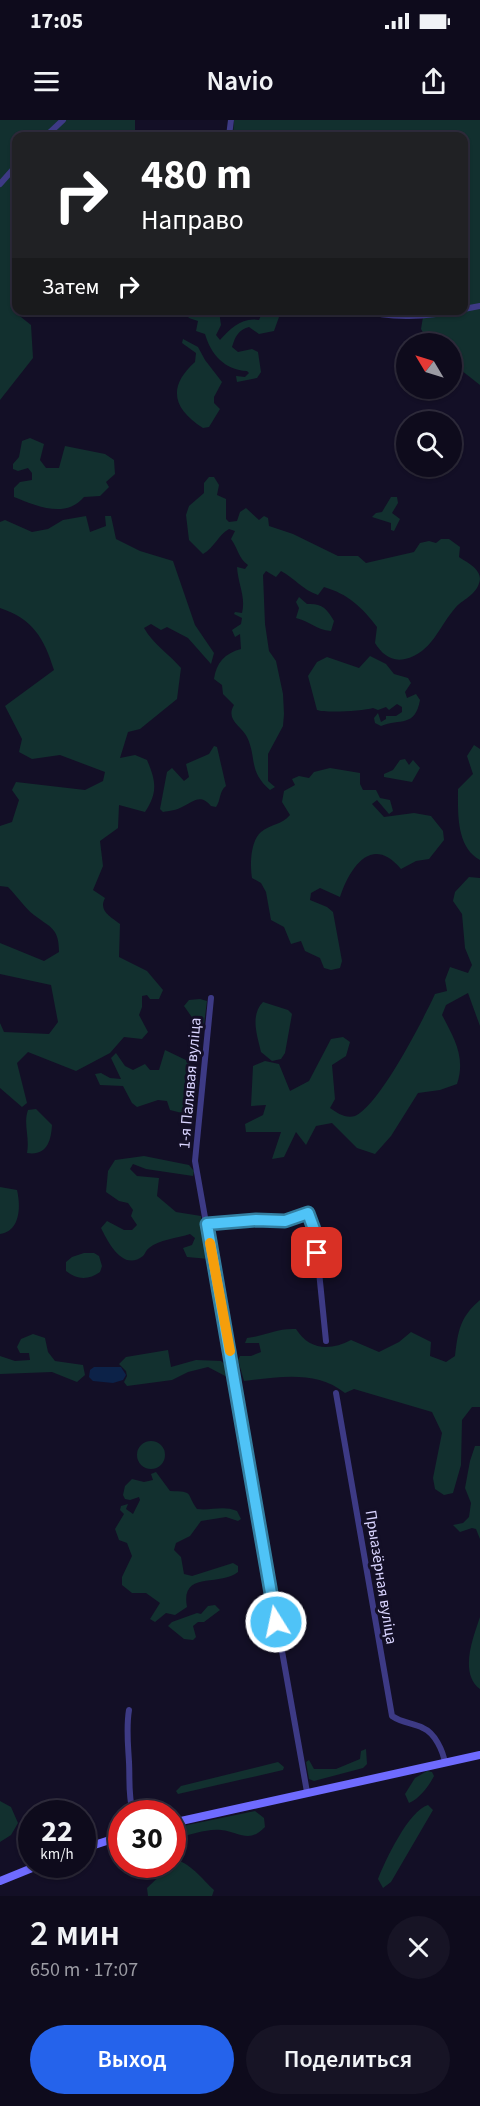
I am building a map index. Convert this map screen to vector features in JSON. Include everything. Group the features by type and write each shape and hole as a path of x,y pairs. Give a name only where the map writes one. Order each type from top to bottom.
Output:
{"main road":[{"path":"186,1820 480,1755"},
{"path":"0,1881 18,1874"}],"street":[{"path":"50,132 63,120"},
{"path":"0,184 12,170"},
{"path":"377,315 425,315"},
{"name":"1-я Палявая вуліца","path":"210,998 195,1161 307,1792"},
{"path":"207,1224 256,1220 285,1221 308,1213 315,1232 326,1341"},
{"name":"Прыазёрная вуліца","path":"336,1392 392,1716 426,1728 444,1753 445,1763"},
{"path":"129,1710 126,1728 129,1800"}],"green space":[{"path":"0,120 135,120 135,132 12,132 12,315 18,315 31,325 33,358 0,400"},
{"path":"234,120 480,120 480,385 462,371 462,333 423,333 421,329 423,315 468,315 468,132 233,132"},
{"path":"186,315 220,315 221,325 216,335 220,340 233,328 247,320 259,320 261,315 279,317 274,331 259,334 249,327 245,328 233,343 232,347 238,352 252,349 258,352 261,372 257,378 237,382 236,376 245,377 249,373 232,368 220,360 215,355 205,334 196,331 198,321"},
{"path":"183,339 198,347 222,382 214,397 214,403 220,409 209,427 203,428 193,421 185,413 177,397 180,380 195,362 196,353 182,343"},
{"path":"30,438 44,444 40,460 46,468 59,468 65,446 105,454 114,460 115,474 106,482 109,487 100,496 84,497 68,508 60,509 41,507 14,497 14,488 20,482 32,480 32,473 28,468 18,471 13,469 13,464 19,457 22,441"},
{"path":"209,477 214,477 219,485 217,495 226,499 226,519 229,522 237,521 240,512 246,508 259,520 264,516 268,518 269,526 293,534 338,556 358,556 366,563 414,552 420,543 429,541 436,543 441,539 449,539 460,547 459,557 478,572 480,579 477,588 450,614 429,645 414,656 400,660 391,658 381,651 375,643 377,627 360,607 347,597 324,587 318,595 281,571 276,577 266,571 263,575 265,624 269,651 276,661 283,694 284,714 283,726 268,754 268,781 275,787 270,790 259,777 245,733 233,719 234,705 223,694 222,685 214,679 222,660 230,653 241,649 240,634 235,637 232,630 241,624 242,618 234,614 235,612 242,613 243,607 237,567 245,569 248,565 231,539 235,531 229,529 222,534 203,554 189,540 186,515 189,506 204,493 204,483"},
{"path":"391,497 397,497 398,503 392,513 400,519 394,531 391,530 391,523 372,517 382,512"},
{"path":"86,516 90,532 106,526 105,516 111,516 116,539 140,551 173,561 195,625 214,653 211,664 188,638 167,627 161,630 151,624 144,628 181,668 177,699 140,729 128,732 120,758 135,755 147,760 154,780 154,792 145,812 119,805 118,828 100,841 103,866 93,890 105,898 104,910 120,924 119,957 147,971 163,990 159,999 150,999 147,995 142,996 139,1015 148,1032 142,1039 124,1037 110,1053 76,1071 28,1052 17,1063 27,1103 22,1107 0,1088 0,1023 4,1032 49,1034 58,1022 51,985 0,974 0,943 44,961 59,952 59,944 53,929 31,912 8,887 0,886 0,826 12,822 19,800 12,790 16,782 85,790 103,781 105,772 60,755 32,759 19,752 22,739 5,706 54,670 46,648 36,631 21,618 0,608 0,522 5,520 32,532 48,529 63,520"},
{"path":"299,597 307,604 316,604 329,613 334,621 331,631 296,618 299,608 296,602"},
{"path":"370,656 386,664 394,674 408,678 411,683 405,692 407,698 416,694 420,700 414,715 406,720 381,726 375,723 374,718 378,713 381,722 386,719 386,716 396,716 402,712 402,707 397,704 389,710 386,707 378,710 373,708 345,711 317,710 308,676 317,662 327,657 359,668"},
{"path":"474,745 480,749 480,860 466,847 462,838 458,808 458,789 473,774 467,756"},
{"path":"214,746 217,747 226,786 222,790 216,807 200,799 178,809 163,812 160,809 167,772 172,768 184,781 189,777 186,764 209,754"},
{"path":"405,759 409,765 413,760 420,768 412,782 384,777 384,774 393,770 400,760"},
{"path":"330,768 360,773 360,784 363,790 376,790 380,798 390,800 393,811 389,814 377,800 372,804 384,817 414,813 431,816 443,831 444,840 429,859 416,861 401,869 381,854 363,859 350,875 340,897 320,888 311,893 310,900 333,912 342,961 340,968 331,970 324,968 320,958 305,951 301,941 291,944 284,927 271,920 266,892 261,883 252,878 251,867 257,836 290,815 282,802 284,791 295,785 292,779 299,776 309,778 314,772"},
{"path":"469,877 480,878 480,1026 468,993 446,1005 442,1015 459,1056 457,1084 440,1090 418,1093 391,1136 375,1154 357,1148 332,1123 316,1126 306,1145 296,1132 284,1157 272,1159 281,1132 246,1132 245,1124 263,1115 266,1105 251,1106 253,1066 265,1061 279,1064 290,1091 309,1081 331,1039 343,1037 350,1042 346,1056 332,1065 335,1099 330,1108 348,1117 355,1116 365,1109 400,1061 435,994 447,991 445,980 450,967 468,973 472,965 465,948 462,914 453,901 455,892"},
{"path":"189,1000 207,1001 204,1024 196,1023 184,1006"},
{"path":"263,1002 288,1010 292,1014 285,1053 281,1059 272,1061 261,1052 256,1032 256,1019"},
{"path":"165,1050 190,1062 188,1074 198,1081 194,1116 170,1110 167,1101 158,1100 137,1107 132,1103 123,1086 100,1085 95,1074 101,1073 110,1078 121,1079 111,1058 116,1053 125,1066 133,1070 145,1064 150,1070 159,1070"},
{"path":"36,1109 52,1125 49,1142 39,1152 27,1153 28,1110"},
{"path":"144,1156 189,1165 194,1171 193,1176 146,1169 133,1164 130,1169 137,1176 159,1178 157,1196 176,1212 201,1216 209,1259 187,1257 183,1248 192,1245 195,1238 190,1234 153,1245 136,1260 123,1258 108,1241 101,1228 107,1221 124,1230 132,1230 137,1225 131,1216 133,1210 128,1203 119,1201 106,1192 108,1171 115,1160"},
{"path":"0,1187 17,1190 19,1211 12,1228 0,1234"},
{"path":"84,1253 94,1253 99,1256 102,1266 100,1272 83,1278 66,1271 66,1262"},
{"path":"480,1300 480,1407 472,1407 462,1420 461,1465 453,1493 444,1495 435,1489 433,1478 442,1433 432,1412 354,1389 345,1393 334,1386 310,1378 284,1377 244,1381 238,1360 240,1356 251,1356 261,1352 259,1343 245,1343 247,1338 289,1329 296,1329 301,1336 314,1345 328,1347 351,1340 379,1352 399,1342 411,1332 431,1342 430,1356 446,1362 455,1356 461,1325 468,1312"},
{"path":"33,1334 45,1338 48,1352 55,1361 83,1365 85,1375 77,1382 52,1372 0,1374 0,1356 15,1361 30,1360 29,1353 20,1353 17,1347 21,1339"},
{"path":"168,1350 171,1367 196,1360 221,1361 231,1370 229,1378 208,1367 188,1372 172,1380 127,1386 124,1382 127,1376 126,1371 119,1364 126,1357"},
{"path":"151,1441 161,1445 165,1455 161,1465 151,1469 141,1465 137,1455 141,1445"},
{"path":"475,1446 480,1446 480,1539 476,1529 460,1532 453,1525 463,1523 469,1517 471,1503 465,1488"},
{"path":"156,1472 170,1491 188,1494 197,1509 232,1509 237,1511 241,1519 238,1521 226,1517 201,1521 190,1536 176,1543 174,1550 181,1557 184,1574 192,1576 233,1563 238,1566 238,1572 221,1579 195,1584 189,1588 186,1595 187,1607 175,1615 166,1613 155,1622 150,1619 160,1603 146,1593 132,1593 122,1585 122,1577 132,1556 127,1543 119,1540 115,1529 124,1514 120,1510 121,1506 128,1504 126,1509 133,1514 140,1500 139,1497 125,1499 123,1495 125,1486 132,1479 144,1482 153,1480 151,1474"},
{"path":"215,1605 220,1610 204,1622 198,1622 193,1626 196,1637 193,1640 184,1639 168,1626 172,1622 197,1613 201,1614 208,1606"},
{"path":"480,1617 480,1689 470,1674 469,1665 471,1645"},
{"path":"366,1749 367,1764 363,1768 314,1781 309,1779 306,1762 309,1760 314,1769 336,1769 360,1759 361,1751"},
{"path":"278,1762 284,1767 283,1770 178,1794 176,1791 181,1786"},
{"path":"427,1771 432,1772 434,1776 432,1780 420,1795 409,1803 405,1794 415,1778"},
{"path":"0,1801 11,1807 18,1823 11,1835 0,1842"},
{"path":"428,1805 433,1810 391,1882 383,1888 378,1879 392,1849 413,1816"},
{"path":"255,1811 264,1818 265,1827 249,1836 216,1830 186,1835 186,1825"},
{"path":"186,1865 214,1890 212,1896 148,1896 147,1888 157,1878 186,1878"}],"water":[{"path":"94,1367 121,1367 126,1375 123,1380 113,1383 93,1381 89,1377 90,1370"}],"slow traffic":[{"path":"210,1243 230,1351"}],"route":[{"path":"276,1622 207,1224 256,1220 285,1221 308,1213 315,1232 317,1253"}]}
